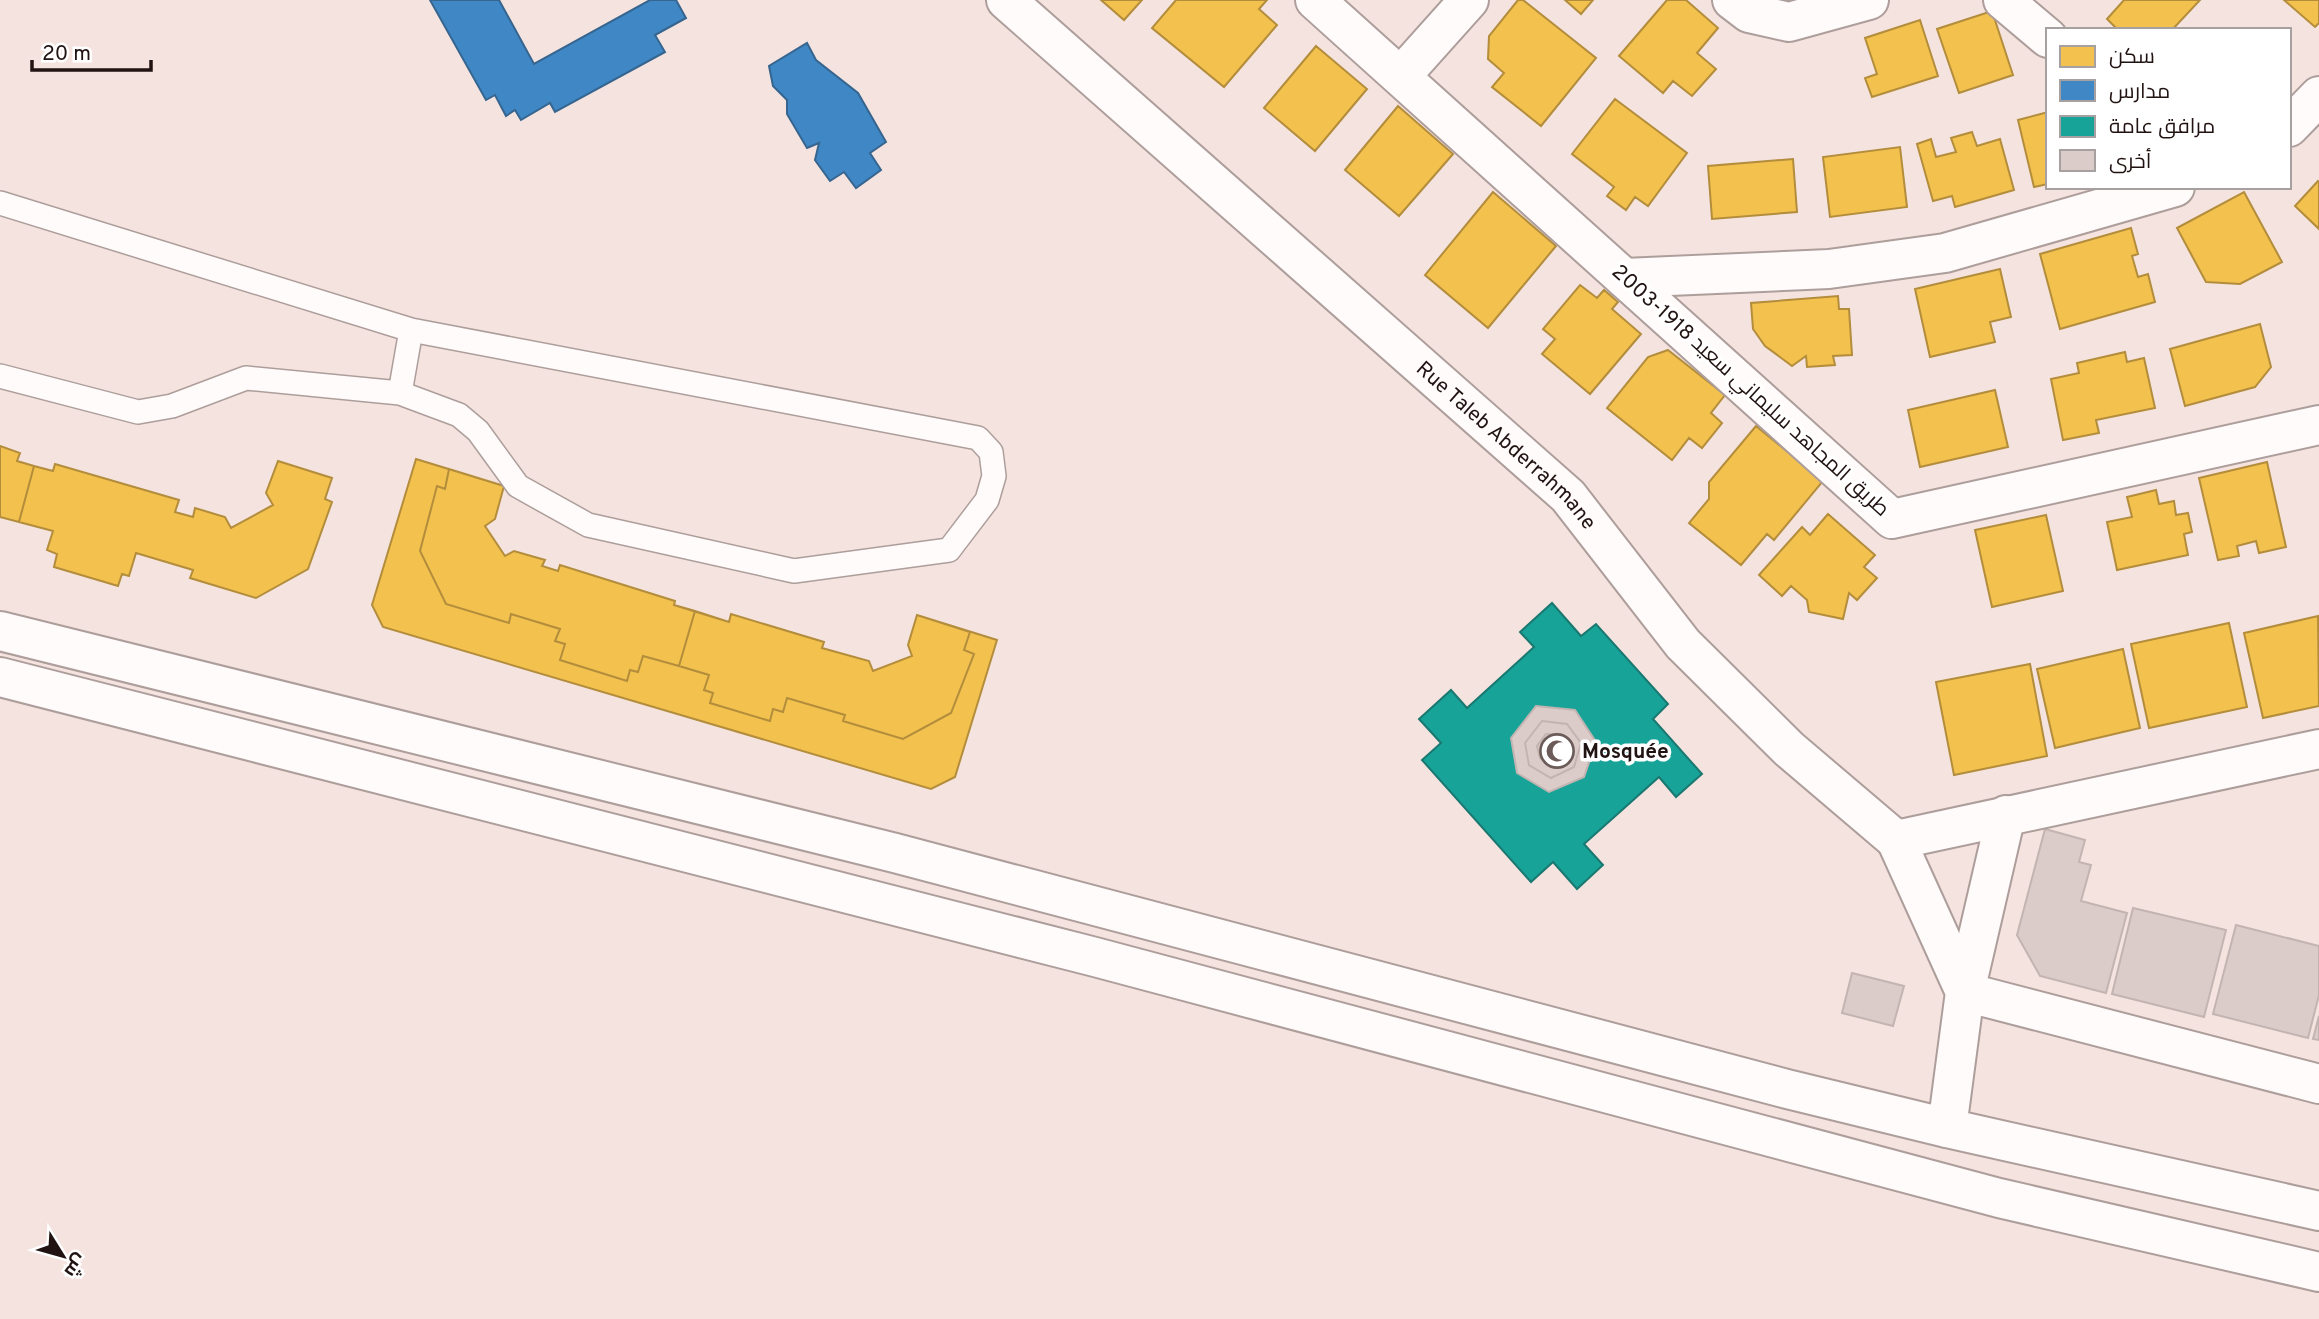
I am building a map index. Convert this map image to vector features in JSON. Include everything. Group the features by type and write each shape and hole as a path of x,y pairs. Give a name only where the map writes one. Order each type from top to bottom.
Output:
{"main road":[{"name":"Rue Taleb Abderrahmane","path":"1006,0 1569,496 1683,645 1789,749 1896,840"},
{"name":"طريق المجاهد سليماني سعيد 1918-2003","path":"1315,0 1892,519 2319,425"},
{"path":"1401,76 1469,0"},
{"path":"1732,0 1749,13 1789,22 1868,0"},
{"path":"2003,0 2046,36"},
{"path":"2291,125 2319,96"},
{"path":"1624,278 1829,269 1945,253 2168,189"},
{"path":"0,631 908,856 1787,1089 1947,1128 2319,1211"},
{"path":"0,677 1108,960 1999,1198 2319,1272"},
{"path":"1965,992 1896,840 2319,748"},
{"path":"1947,1128 1965,992 2006,815"},
{"path":"1965,992 2319,1084"}],"lane":[{"path":"0,203 411,330 978,439 992,452 994,476 987,500 949,550 794,571 587,525 518,486 478,432 459,415 400,393 246,378 172,406 138,412 0,376"},
{"path":"400,393 411,330"}],"building: سكن":[{"path":"1101,0 1142,0 1124,20"},
{"path":"1176,0 1267,0 1259,9 1277,25 1224,87 1152,28"},
{"path":"1518,0 1523,0 1596,58 1541,126 1492,87 1504,73 1488,59 1489,36"},
{"path":"1565,0 1593,0 1581,14"},
{"path":"1667,0 1686,0 1718,28 1697,53 1716,69 1692,96 1673,81 1663,93 1619,56"},
{"path":"2124,0 2200,0 2174,28 2116,28 2107,19"},
{"path":"2284,0 2319,0 2319,23 2315,27"},
{"path":"1992,11 2013,75 1959,93 1937,29"},
{"path":"1920,20 1938,76 1872,97 1865,78 1877,74 1865,38"},
{"path":"1316,46 1367,89 1315,151 1264,108"},
{"path":"1615,99 1687,153 1648,206 1635,197 1626,210 1607,196 1614,187 1572,154"},
{"path":"1398,106 1453,154 1399,216 1345,170"},
{"path":"2046,113 2046,184 2034,187 2018,120"},
{"path":"1972,132 1977,146 2000,139 2014,190 1955,207 1952,196 1933,201 1917,144 1931,139 1936,157 1956,152 1951,138"},
{"path":"1900,147 1907,207 1830,217 1823,157"},
{"path":"1793,159 1797,212 1712,219 1708,166"},
{"path":"2319,182 2319,229 2295,206"},
{"path":"1493,192 1556,246 1488,328 1425,275"},
{"path":"2244,192 2282,262 2240,284 2206,282 2177,228"},
{"path":"2131,228 2138,254 2132,256 2138,277 2148,274 2155,302 2060,329 2040,254"},
{"path":"2000,269 2011,317 1990,322 1995,342 1930,357 1915,289"},
{"path":"1580,285 1597,298 1604,290 1618,302 1612,309 1641,334 1590,394 1542,354 1555,339 1543,329"},
{"path":"1838,296 1839,309 1849,309 1852,355 1833,356 1835,365 1807,367 1806,356 1792,366 1765,346 1753,329 1751,303"},
{"path":"2260,324 2271,367 2255,387 2185,406 2170,349"},
{"path":"1668,350 1725,395 1711,413 1722,423 1702,448 1689,438 1672,460 1607,408 1648,357"},
{"path":"2125,352 2127,362 2144,358 2155,408 2096,420 2099,433 2063,440 2051,379 2079,373 2077,363"},
{"path":"1995,390 2008,447 1920,467 1908,410"},
{"path":"1756,426 1823,481 1774,540 1767,534 1741,565 1689,523 1709,499 1709,482"},
{"path":"0,446 20,453 17,461 34,466 19,522 0,517"},
{"path":"416,459 504,486 495,519 485,526 505,556 514,551 545,560 542,566 558,571 560,565 675,601 674,605 729,622 731,614 824,642 822,648 869,661 873,671 912,656 908,645 917,615 997,640 955,777 931,789 383,627 372,605"},
{"path":"278,461 332,478 325,499 332,502 308,569 256,598 190,578 193,570 136,553 129,576 122,574 118,586 54,567 57,554 47,550 53,531 19,522 34,466 53,471 55,464 179,500 175,512 193,517 195,508 225,517 231,528 273,505 266,493"},
{"path":"2267,462 2286,547 2259,553 2256,541 2237,546 2239,556 2218,560 2199,478"},
{"path":"449,469 504,486 495,519 485,526 505,556 514,551 545,560 542,566 558,571 560,565 675,601 674,605 695,611 679,666 643,656 638,672 630,670 627,681 560,660 565,644 555,641 560,629 511,614 509,623 446,604 420,551 437,486 445,489"},
{"path":"2156,490 2159,504 2174,501 2176,515 2188,513 2192,532 2184,534 2188,555 2117,570 2107,522 2132,517 2127,497"},
{"path":"1828,514 1875,555 1864,567 1877,578 1857,600 1849,593 1843,619 1809,612 1807,600 1791,586 1782,596 1759,575 1802,527 1810,535"},
{"path":"2046,515 2063,591 1992,607 1975,530"},
{"path":"695,611 729,622 731,614 824,642 822,648 869,661 873,671 912,656 908,645 917,615 970,632 964,650 974,654 951,713 903,739 843,721 845,715 787,698 783,712 773,709 770,721 710,703 713,693 704,690 709,675 679,666"},
{"path":"2318,616 2319,706 2263,718 2244,633"},
{"path":"2229,623 2247,707 2149,728 2131,644"},
{"path":"2123,649 2140,728 2055,748 2037,669"},
{"path":"2030,664 2047,756 1954,775 1936,682"}],"building: مدارس":[{"path":"430,0 499,0 534,64 650,0 676,0 686,18 655,35 665,52 555,112 550,103 521,120 515,110 506,116 495,95 486,100"},
{"path":"807,43 816,60 858,93 886,142 870,153 881,170 856,188 844,172 830,181 815,160 819,143 807,148 787,114 787,100 773,86 769,66"}],"building: مرافق عامة":[{"name":"Mosquée","path":"1552,603 1581,636 1596,624 1668,704 1653,719 1702,774 1676,797 1659,777 1584,844 1603,865 1577,889 1553,862 1531,882 1422,760 1441,743 1419,719 1451,690 1467,708 1534,647 1520,632"}],"building: أخرى":[{"path":"1536,706 1575,710 1596,742 1584,777 1549,792 1517,773 1511,738"},
{"path":"1542,721 1567,724 1581,743 1574,767 1551,778 1529,765 1525,743"},
{"path":"1546,734 1560,735 1568,746 1564,759 1552,765 1540,758 1537,746"},
{"path":"2045,829 2085,840 2079,862 2091,865 2081,901 2127,913 2106,993 2040,976 2017,935"},
{"path":"2133,908 2226,930 2204,1017 2112,994"},
{"path":"2236,925 2319,946 2319,995 2308,1038 2213,1014"},
{"path":"1852,973 1904,986 1893,1026 1842,1013"},
{"path":"2319,1016 2319,1040 2313,1039"}],"place":[{"name":"Mosquée","path":"1557,751"}]}
